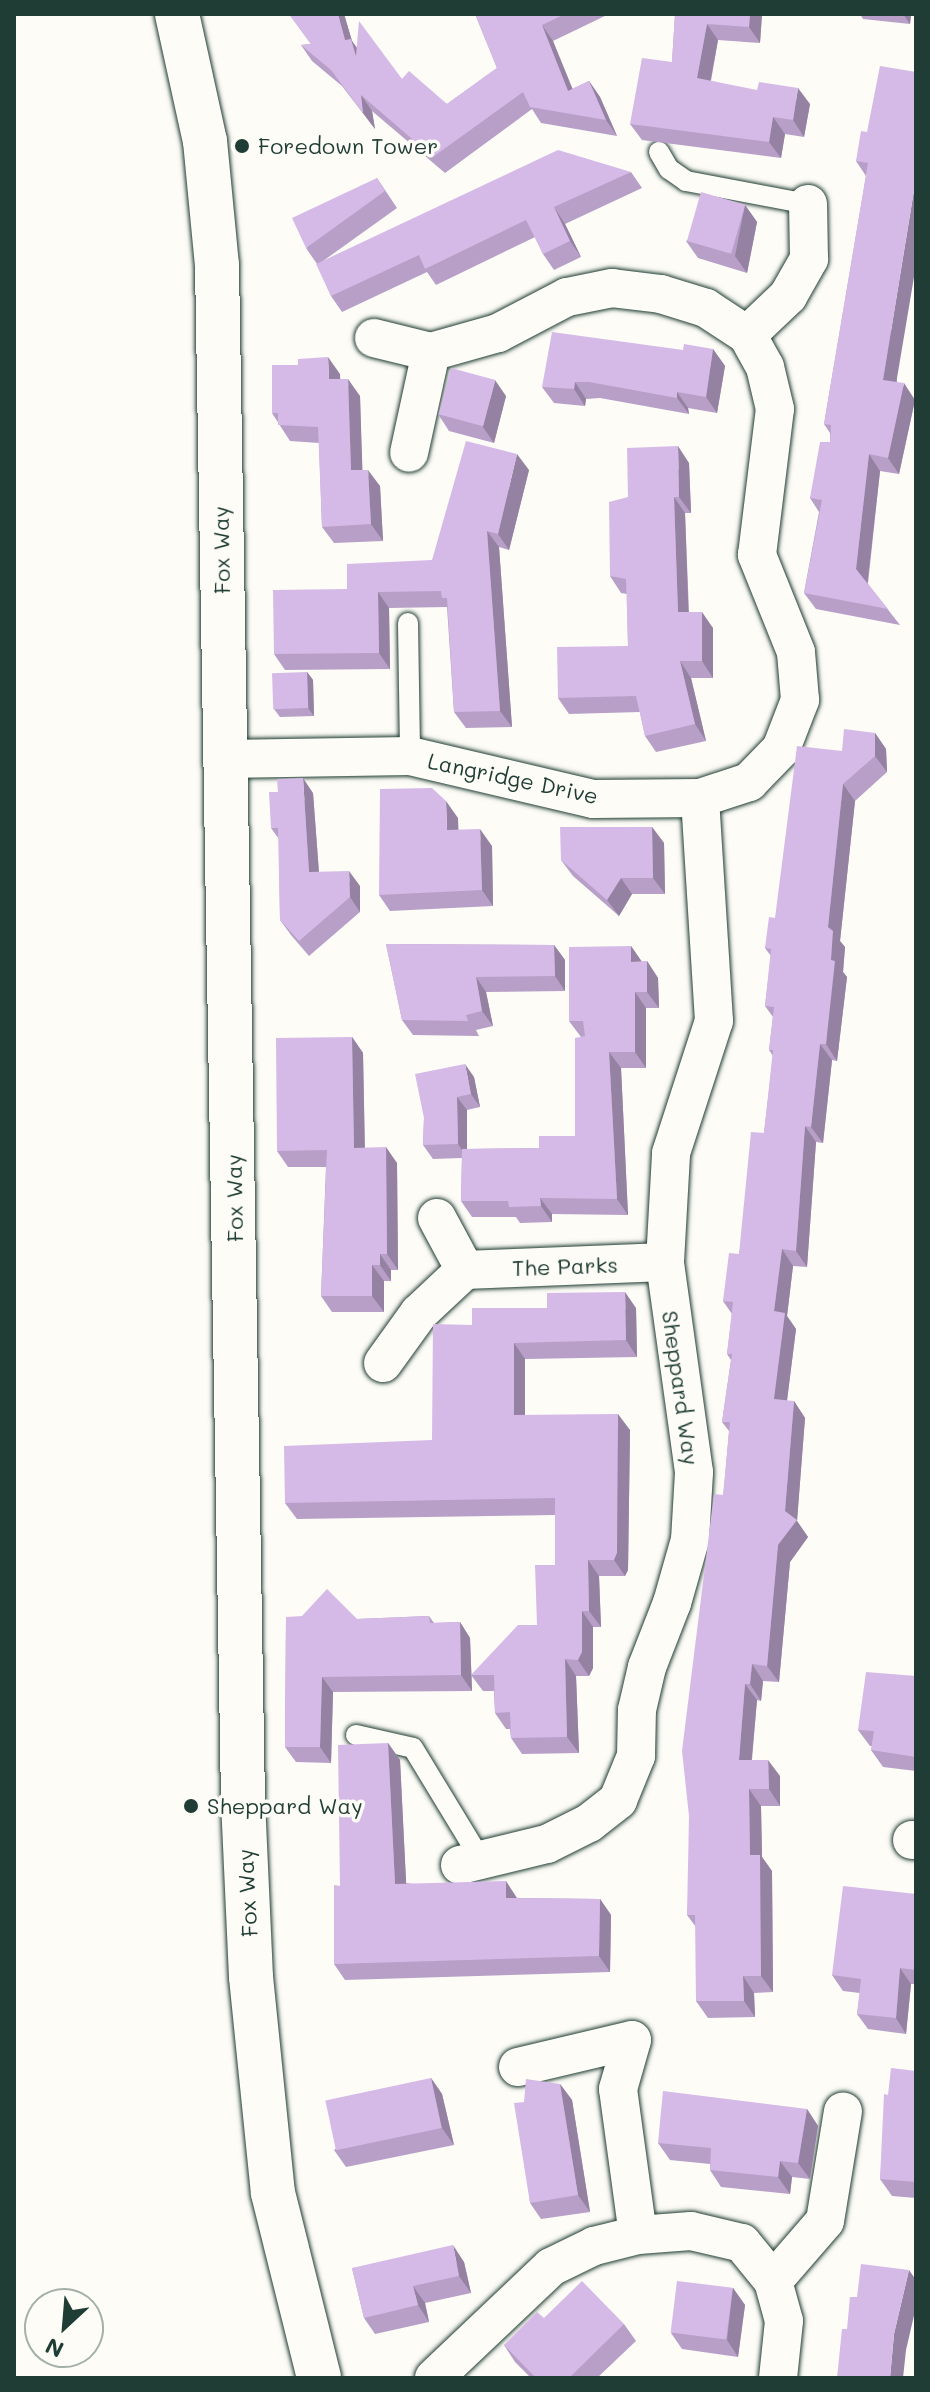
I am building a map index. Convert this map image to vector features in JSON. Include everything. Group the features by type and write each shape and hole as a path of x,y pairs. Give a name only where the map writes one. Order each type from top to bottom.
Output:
{"street":[{"name":"Fox Way","path":"177,14 205,141 217,265 224,759 251,1977 273,2193 319,2378"},
{"path":"747,335 788,296 809,259 808,204"},
{"name":"Langridge Drive","path":"224,759 410,756 593,799 700,798 749,782 781,749 800,700 796,652 757,555 775,409 765,367 747,335 706,308 612,288 567,297 498,333 431,352 374,338"},
{"path":"409,453 431,352"},
{"name":"Sheppard Way","path":"470,1863 547,1844 589,1823 618,1800 636,1756 637,1710 647,1667 690,1540 694,1472 665,1262 671,1153 714,1021 700,798"},
{"path":"383,1363 419,1313 465,1270 437,1218"},
{"name":"The Parks","path":"465,1270 665,1262"},
{"path":"518,2067 632,2040 618,2089 638,2235"},
{"path":"773,2281 825,2221 843,2111"},
{"path":"434,2378 551,2267 594,2246 638,2235 691,2231 742,2243 773,2281 784,2321 778,2378"}],"lane":[{"path":"659,152 669,169 686,181 808,204"},
{"path":"408,623 410,756"},
{"path":"356,1735 413,1748 470,1863"}],"building":[{"path":"289,14 338,14 345,40 351,39 356,56 359,21 402,79 409,71 447,104 497,68 475,14 565,14 542,25 568,91 589,81 606,120 530,107 523,92 433,157 361,95 363,113 331,70 301,45 311,44"},
{"path":"675,14 750,14 749,27 707,24 697,78 757,90 759,82 798,88 793,120 773,117 769,142 630,124 642,58 672,62"},
{"path":"880,66 916,72 916,178 883,380 904,383 888,458 869,454 856,569 888,609 804,593 822,500 810,498 820,442 830,442 831,425 824,424 868,163 856,161 861,131 867,132"},
{"path":"558,150 631,172 554,207 570,241 543,254 526,220 425,269 419,255 331,296 316,264"},
{"path":"377,178 385,191 306,248 292,218"},
{"path":"701,192 745,205 731,254 687,241"},
{"path":"552,332 683,350 684,344 713,349 706,397 677,392 677,398 589,382 575,382 574,389 542,387"},
{"path":"328,357 329,379 348,379 351,470 368,470 371,524 322,527 318,427 278,425 278,413 272,413 272,365 298,365 298,359"},
{"path":"451,368 495,380 483,426 439,414"},
{"path":"466,441 517,454 498,534 487,531 500,711 454,712 447,598 442,598 441,591 378,592 379,653 274,654 273,590 347,589 347,564 432,560"},
{"path":"678,446 679,497 674,497 678,612 702,612 702,661 680,661 695,724 645,736 636,696 558,698 557,647 628,646 626,579 610,576 609,502 628,497 627,448"},
{"path":"307,672 308,708 273,709 272,673"},
{"path":"844,729 875,733 875,756 843,784 828,927 833,931 831,960 835,961 826,1044 820,1044 811,1127 805,1126 796,1251 782,1249 774,1311 785,1313 774,1399 794,1401 785,1511 797,1520 778,1545 767,1666 752,1664 750,1684 745,1684 739,1760 768,1760 769,1789 749,1789 750,1855 760,1855 761,1976 743,1976 744,2001 696,2001 695,1915 687,1915 689,1816 682,1751 714,1494 723,1495 730,1422 722,1422 732,1354 727,1354 733,1302 723,1301 729,1253 739,1254 751,1132 764,1133 773,1050 769,1050 774,1007 765,1006 771,949 765,948 769,917 775,918 797,746 842,751"},
{"path":"303,778 309,872 349,871 350,897 299,941 280,920 278,828 271,828 269,792 278,792 277,779"},
{"path":"432,788 446,801 447,830 480,829 482,890 379,895 380,789"},
{"path":"560,827 652,827 653,878 621,878 607,900 561,860"},
{"path":"386,944 554,945 555,976 476,977 482,1011 466,1015 468,1021 402,1020"},
{"path":"631,946 631,962 647,961 647,992 635,992 635,1052 609,1052 617,1199 540,1198 541,1206 509,1207 508,1201 461,1201 462,1149 539,1148 539,1136 575,1136 575,1038 585,1036 583,1021 569,1021 569,947"},
{"path":"352,1037 354,1148 386,1147 387,1254 380,1254 380,1265 372,1265 372,1296 321,1296 327,1150 277,1151 276,1038"},
{"path":"465,1064 471,1094 457,1097 458,1144 423,1145 424,1118 415,1074"},
{"path":"625,1292 626,1340 514,1343 514,1415 618,1414 617,1553 614,1560 588,1560 589,1611 582,1611 582,1652 578,1660 565,1659 567,1737 511,1738 510,1712 495,1713 494,1675 471,1675 518,1625 537,1625 535,1565 555,1565 555,1498 285,1503 284,1446 432,1440 433,1324 472,1325 472,1308 547,1308 547,1293"},
{"path":"327,1589 357,1619 429,1616 430,1623 460,1622 461,1675 322,1677 320,1747 285,1747 286,1617 302,1616"},
{"path":"866,1672 916,1676 916,1757 871,1750 874,1731 858,1730"},
{"path":"388,1743 395,1884 506,1881 506,1898 600,1899 599,1956 334,1964 334,1885 340,1886 338,1745"},
{"path":"843,1886 916,1894 916,1970 900,1968 896,2018 857,2014 861,1979 832,1975"},
{"path":"891,2068 916,2071 916,2182 880,2179 884,2094 888,2095"},
{"path":"431,2078 442,2128 336,2150 325,2100"},
{"path":"526,2079 560,2084 578,2195 530,2203 514,2103 524,2102"},
{"path":"663,2091 807,2109 798,2163 780,2161 778,2177 710,2170 711,2148 658,2143"},
{"path":"453,2245 459,2276 413,2286 418,2305 364,2318 352,2268"},
{"path":"861,2264 909,2270 894,2334 890,2378 837,2378 842,2329 847,2329 850,2297 857,2297"},
{"path":"582,2281 624,2324 569,2378 536,2378 504,2345 537,2312 544,2318"},
{"path":"677,2281 733,2288 726,2339 671,2333"}],"place":[{"name":"Foredown Tower","path":"242,146"},
{"name":"Sheppard Way","path":"191,1806"}]}
